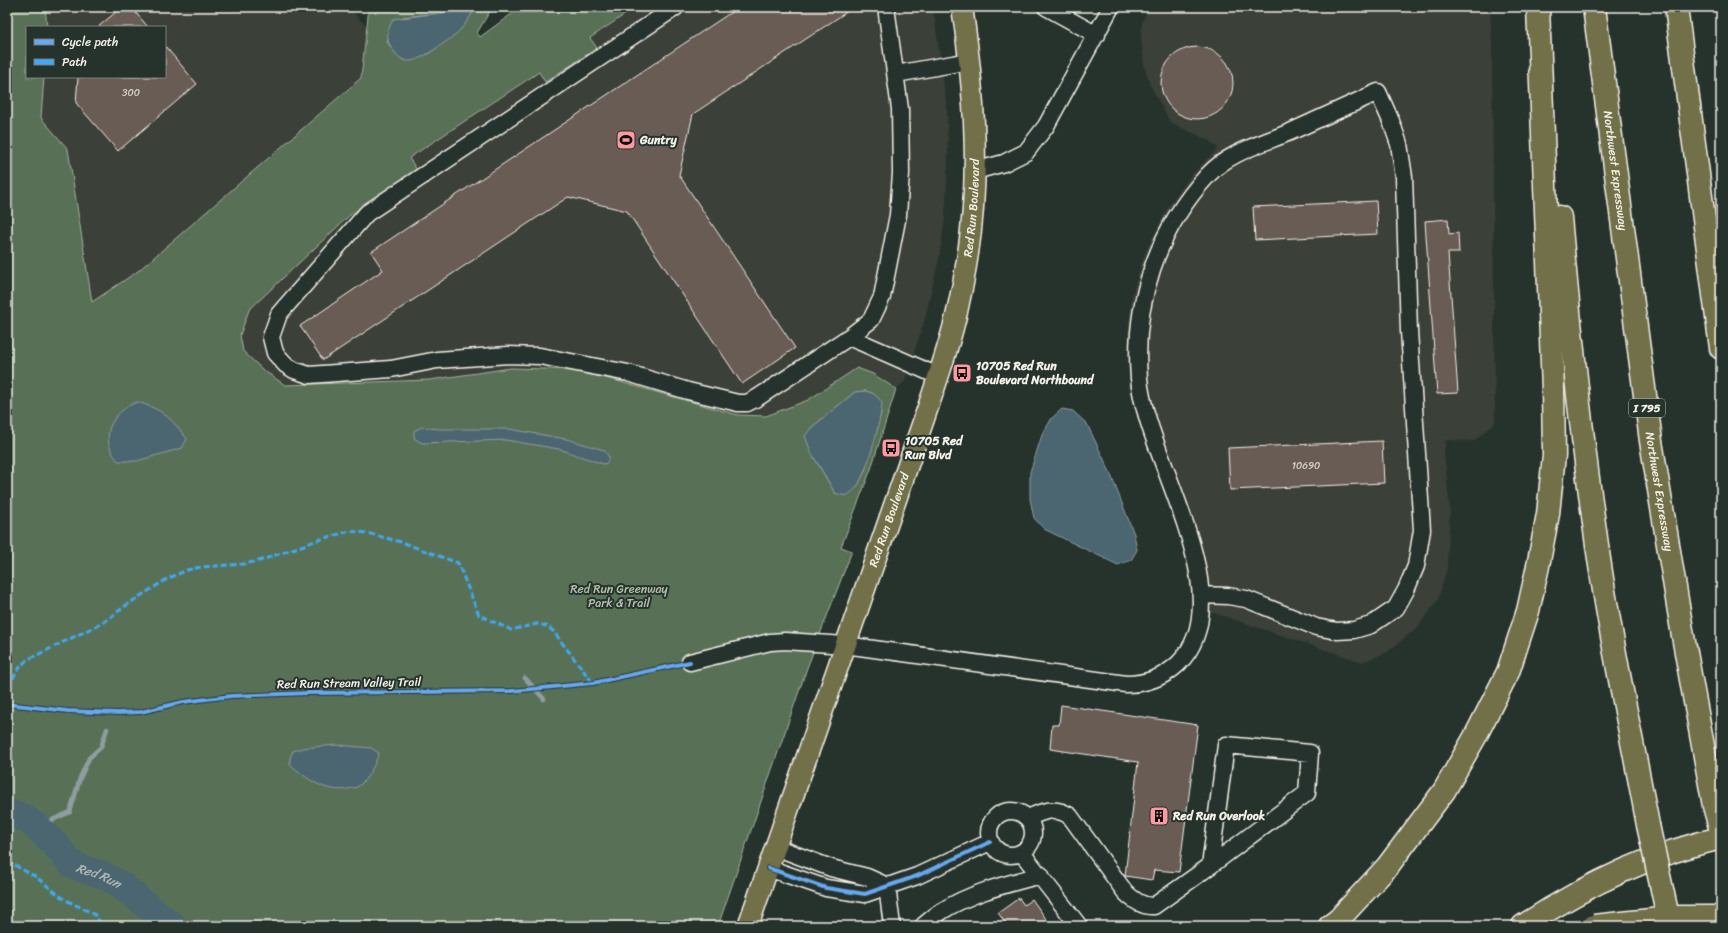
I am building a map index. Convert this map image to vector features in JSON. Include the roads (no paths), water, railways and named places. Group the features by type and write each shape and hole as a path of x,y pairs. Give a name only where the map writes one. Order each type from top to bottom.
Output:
{"highway":[{"path":"1330,926 1338,920 1387,867 1444,791 1468,751 1508,672 1528,611 1548,514 1554,455 1553,390 1538,7"},
{"path":"1542,7 1567,298 1598,552 1614,648 1648,825 1670,926"},
{"name":"Northwest Expressway","path":"1594,7 1652,441 1683,636 1714,806 1721,831"},
{"path":"1676,7 1721,348"},
{"path":"1523,926 1581,890 1619,872 1659,856 1721,838"},
{"path":"1594,926 1679,917 1721,917"}],"main road":[{"name":"Red Run Boulevard","path":"748,926 938,376 955,320 970,243 975,171 975,116 970,61 962,7"}],"street":[{"path":"676,7 367,213 279,314 271,338 275,353 286,365 294,370 309,375 391,370 437,360 508,356 540,356 628,373 688,391 738,403 747,403 757,398 849,338 871,320 882,297 892,254 898,215 901,173 900,109 886,7"},
{"path":"1046,7 1097,35"},
{"path":"975,171 1004,163 1026,152 1046,126 1111,7"},
{"path":"896,74 970,61"},
{"path":"690,662 770,642 785,640 845,645 1109,683 1142,683 1156,679 1169,671 1191,648 1199,627 1202,613 1201,595 1195,558 1187,529 1146,415 1139,379 1138,345 1146,286 1156,257 1175,219 1192,194 1216,168 1234,156 1378,92 1391,121 1398,144 1404,177 1409,331 1422,530 1416,566 1406,590 1396,608 1371,625 1354,630 1337,631 1316,627 1246,599 1228,596 1201,595"},
{"path":"849,338 938,376"},
{"path":"1028,818 1049,810 1059,810 1070,816 1125,892 1132,899 1148,906 1160,903 1210,866 1307,793 1310,753 1226,745 1210,866"},
{"path":"1009,811 1022,814 1028,818 1034,830 1031,843 1022,853 1015,856 1000,853 990,842 988,835 989,828 996,816 1009,811"},
{"path":"768,868 826,888 842,892 865,894 947,863 990,842"},
{"path":"775,847 831,868 867,877 887,886"},
{"path":"1022,853 1041,875 1079,926"},
{"path":"923,926 942,911 964,899 988,890 1041,875"},
{"path":"887,886 892,926"}],"water":[{"path":"465,10 473,12 462,28 444,43 416,60 403,60 390,46 388,35 393,19"},
{"path":"866,391 874,394 882,402 879,422 865,471 856,488 846,496 835,493 811,452 805,436 811,428 855,392"},
{"path":"137,402 153,408 171,420 187,439 182,448 137,461 118,461 112,452 109,443 108,435 110,427 120,412"},
{"path":"1062,409 1073,411 1087,424 1109,470 1134,534 1137,550 1131,560 1118,565 1044,529 1034,518 1030,499 1030,472 1042,435 1052,418"},
{"path":"422,427 439,429 509,429 566,439 604,450 609,457 607,463 603,464 559,449 506,440 422,443 414,438 414,431"},
{"path":"337,745 371,748 379,753 368,776 357,787 340,790 324,787 310,780 290,764 290,758 293,751 302,748"}],"waterway":[{"path":"525,678 544,699"},
{"path":"37,827 70,812 80,778 89,758 101,747 107,729"},
{"name":"Red Run","path":"7,812 26,819 37,827 52,841 72,864 101,874 118,883 173,926"}],"place":[{"name":"Guntry","path":"626,140"},
{"name":"10705 Red Run Boulevard Northbound","path":"962,373"},
{"name":"10705 Red Run Blvd","path":"891,448"},
{"name":"Red Run Overlook","path":"1159,816"}],"park label":[{"name":"Red Run Greenway Park & Trail","path":"619,596"}]}
